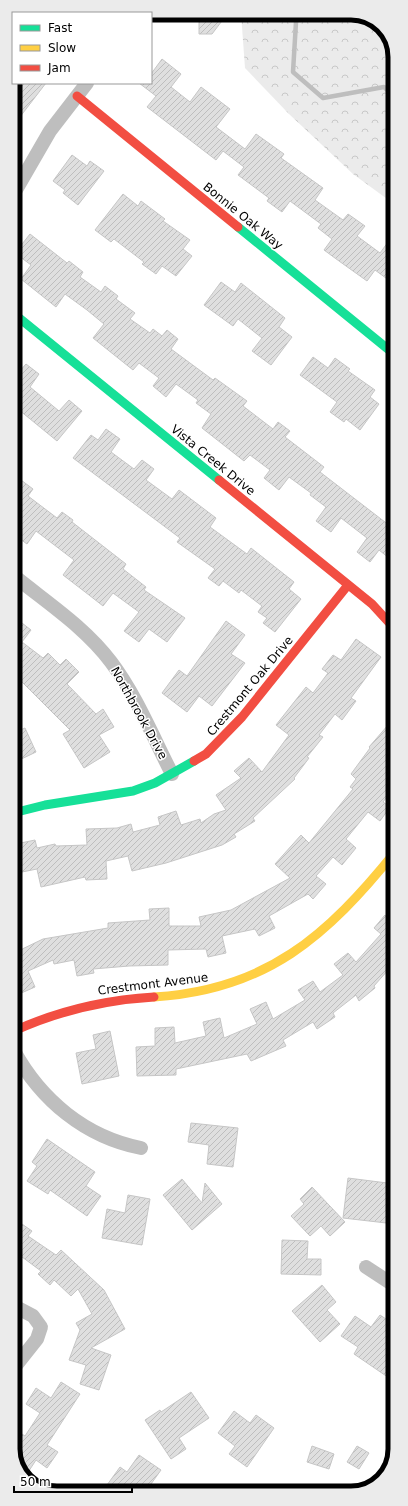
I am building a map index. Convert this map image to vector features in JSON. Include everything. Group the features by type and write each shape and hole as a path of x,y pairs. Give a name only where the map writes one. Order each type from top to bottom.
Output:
{"street":[{"path":"20,183 50,131 86,84"},
{"name":"Bonnie Oak Way","path":"77,96 388,349"},
{"name":"Vista Creek Drive","path":"20,319 380,611 388,621"},
{"name":"Northbrook Drive","path":"20,581 93,641 111,662 129,691 172,774"},
{"name":"Crestmont Oak Drive","path":"20,811 45,805 133,791 155,783 206,754 223,738 348,585"},
{"name":"Crestmont Avenue","path":"20,1028 50,1015 72,1008 120,1000 189,994 214,988 253,975 283,959 322,932 359,896 388,861"},
{"path":"20,1060 41,1091 67,1114 106,1138 141,1148"},
{"path":"366,1267 388,1281"},
{"path":"20,1309 33,1316 42,1327 37,1339 20,1360"}],"green space":[{"path":"242,20 354,20 361,21 375,29 383,38 388,57 388,200 353,174 289,114 245,68"}],"building":[{"path":"199,20 223,20 212,34 199,34"},
{"path":"162,59 181,74 171,87 190,102 201,87 230,109 216,127 245,149 256,134 284,154 281,158 323,188 315,200 343,220 348,214 365,226 357,236 380,253 388,242 388,280 375,270 367,281 339,261 324,250 332,239 318,228 321,224 290,201 282,212 267,201 269,198 238,175 244,167 223,151 216,160 147,107 156,96 140,84 152,84 152,73"},
{"path":"20,84 45,84 20,117"},
{"path":"72,155 87,166 90,161 104,171 78,205 63,193 65,190 53,181"},
{"path":"123,194 138,206 141,201 165,219 163,221 190,240 183,249 192,256 176,276 162,266 156,274 142,264 144,262 114,239 111,242 95,230"},
{"path":"30,234 67,263 69,261 83,272 80,277 101,292 105,286 118,296 116,299 135,313 130,319 150,333 153,329 162,336 167,330 178,339 171,349 213,380 215,378 247,401 243,406 273,429 278,422 290,431 285,437 324,467 320,472 388,524 388,557 379,550 370,562 357,552 367,538 341,518 331,532 316,521 326,507 310,495 311,493 289,477 279,490 264,478 270,470 250,455 244,461 202,428 211,414 196,403 198,400 176,384 166,397 153,386 159,378 139,363 133,370 93,338 104,324 87,310 65,294 56,307 21,279 31,265 20,257 20,247"},
{"path":"221,282 235,292 241,283 285,318 279,327 292,337 271,365 252,351 262,338 238,319 233,326 204,305"},
{"path":"313,357 328,368 335,358 350,369 348,371 375,390 370,397 379,404 360,430 346,419 344,422 330,412 337,402 300,375"},
{"path":"26,364 39,374 30,387 59,411 69,400 82,411 57,441 20,411 20,371"},
{"path":"106,429 120,439 111,452 134,469 142,460 154,469 146,480 172,499 179,490 216,518 210,527 247,554 251,548 294,582 289,589 301,599 275,632 263,623 267,618 258,612 262,606 241,590 239,593 223,581 219,586 208,578 215,569 177,542 180,538 73,458 91,435 98,440"},
{"path":"20,479 33,489 28,496 57,518 62,512 73,520 72,522 126,564 123,569 146,587 144,590 185,618 167,642 149,629 139,642 124,631 139,612 113,593 103,606 63,575 74,560 36,531 27,544 20,539"},
{"path":"20,621 31,630 22,642 43,658 48,653 60,665 66,659 79,672 67,684 96,714 103,709 114,727 99,735 110,752 84,768 63,734 70,730 20,680"},
{"path":"226,621 245,635 231,654 245,663 212,706 199,696 187,712 162,693 179,670 187,676"},
{"path":"356,639 381,657 351,698 356,701 342,720 335,714 319,735 323,737 307,757 309,758 294,778 295,779 253,818 255,821 234,834 236,837 222,845 166,863 132,871 128,856 106,861 107,879 86,880 85,877 41,887 37,869 22,872 20,863 20,843 35,840 37,848 55,844 56,846 87,845 86,829 117,828 131,824 133,832 160,825 158,817 176,811 181,825 200,819 201,823 214,814 226,810 216,795 241,778 234,771 249,758 262,772 289,735 276,725 306,687 313,693 328,673 322,669 333,655 341,660"},
{"path":"388,725 388,795 383,802 388,806 388,810 380,821 368,812 346,839 356,848 342,865 333,857 316,876 326,884 313,899 308,894 269,916 275,928 259,936 255,929 222,936 226,953 208,957 206,949 168,950 168,965 93,969 94,973 77,976 74,960 54,964 53,960 28,971 35,987 20,994 20,950 43,939 108,928 108,923 150,920 149,909 169,908 169,926 201,926 199,917 231,910 290,878 275,864 301,835 309,843 353,789 350,787 356,779 351,774 370,748 369,747"},
{"path":"25,728 36,752 20,760 20,730"},
{"path":"385,915 388,918 388,970 374,986 375,988 359,1001 356,995 333,1013 335,1017 317,1029 313,1022 283,1040 286,1046 251,1061 247,1054 176,1069 176,1075 137,1076 136,1047 155,1046 155,1028 174,1027 175,1043 206,1036 203,1022 220,1018 224,1038 257,1024 250,1009 266,1002 273,1019 305,1000 298,990 313,981 320,992 343,975 334,964 348,953 356,962 381,934 374,928"},
{"path":"110,1031 119,1076 82,1084 76,1053 96,1049 93,1035"},
{"path":"191,1123 238,1128 233,1167 207,1164 209,1145 188,1142"},
{"path":"47,1139 95,1172 86,1186 101,1196 87,1216 50,1190 48,1194 27,1181 37,1166 32,1162"},
{"path":"348,1178 388,1183 388,1223 343,1218"},
{"path":"182,1179 202,1203 205,1183 222,1204 192,1230 163,1195"},
{"path":"312,1187 345,1222 330,1236 321,1226 310,1236 291,1216 304,1204 300,1199"},
{"path":"128,1195 150,1199 142,1245 102,1238 107,1209 125,1213"},
{"path":"20,1223 32,1231 28,1236 56,1255 61,1250 104,1290 125,1329 91,1348 111,1355 99,1390 80,1384 86,1365 69,1360 80,1330 76,1323 92,1314 78,1289 71,1296 54,1280 50,1285 38,1274 41,1271 20,1255"},
{"path":"282,1240 308,1241 307,1259 321,1259 321,1275 281,1274"},
{"path":"322,1285 336,1302 327,1310 340,1324 320,1342 292,1311"},
{"path":"380,1315 388,1320 388,1377 354,1354 358,1347 341,1336 355,1316 371,1327"},
{"path":"61,1382 80,1394 47,1445 58,1452 47,1468 36,1460 28,1472 22,1461 20,1433 25,1436 40,1413 26,1404 36,1388 51,1398"},
{"path":"191,1392 209,1418 179,1438 186,1449 171,1459 145,1420 160,1410 161,1412"},
{"path":"234,1411 250,1423 256,1415 274,1428 247,1467 229,1454 235,1446 218,1433"},
{"path":"312,1446 334,1454 329,1469 307,1462"},
{"path":"357,1446 369,1453 359,1469 347,1462"},
{"path":"139,1455 161,1470 151,1484 154,1486 107,1485 120,1467 127,1472"}],"waterway":[{"path":"297,20 293,72 323,98 384,87 388,91"}],"traffic: fast":[{"path":"238,227 388,349"},
{"path":"20,319 219,480"},
{"path":"20,811 45,805 133,791 155,783 194,761"}],"traffic: slow":[{"path":"154,997 194,992 230,983 262,970 291,953 319,933 345,909 388,860"}],"traffic: jam":[{"path":"77,96 238,227"},
{"path":"219,480 372,604 388,621"},
{"path":"194,761 206,754 242,717 348,585"},
{"path":"20,1029 48,1017 82,1007 136,998 154,997"}]}
